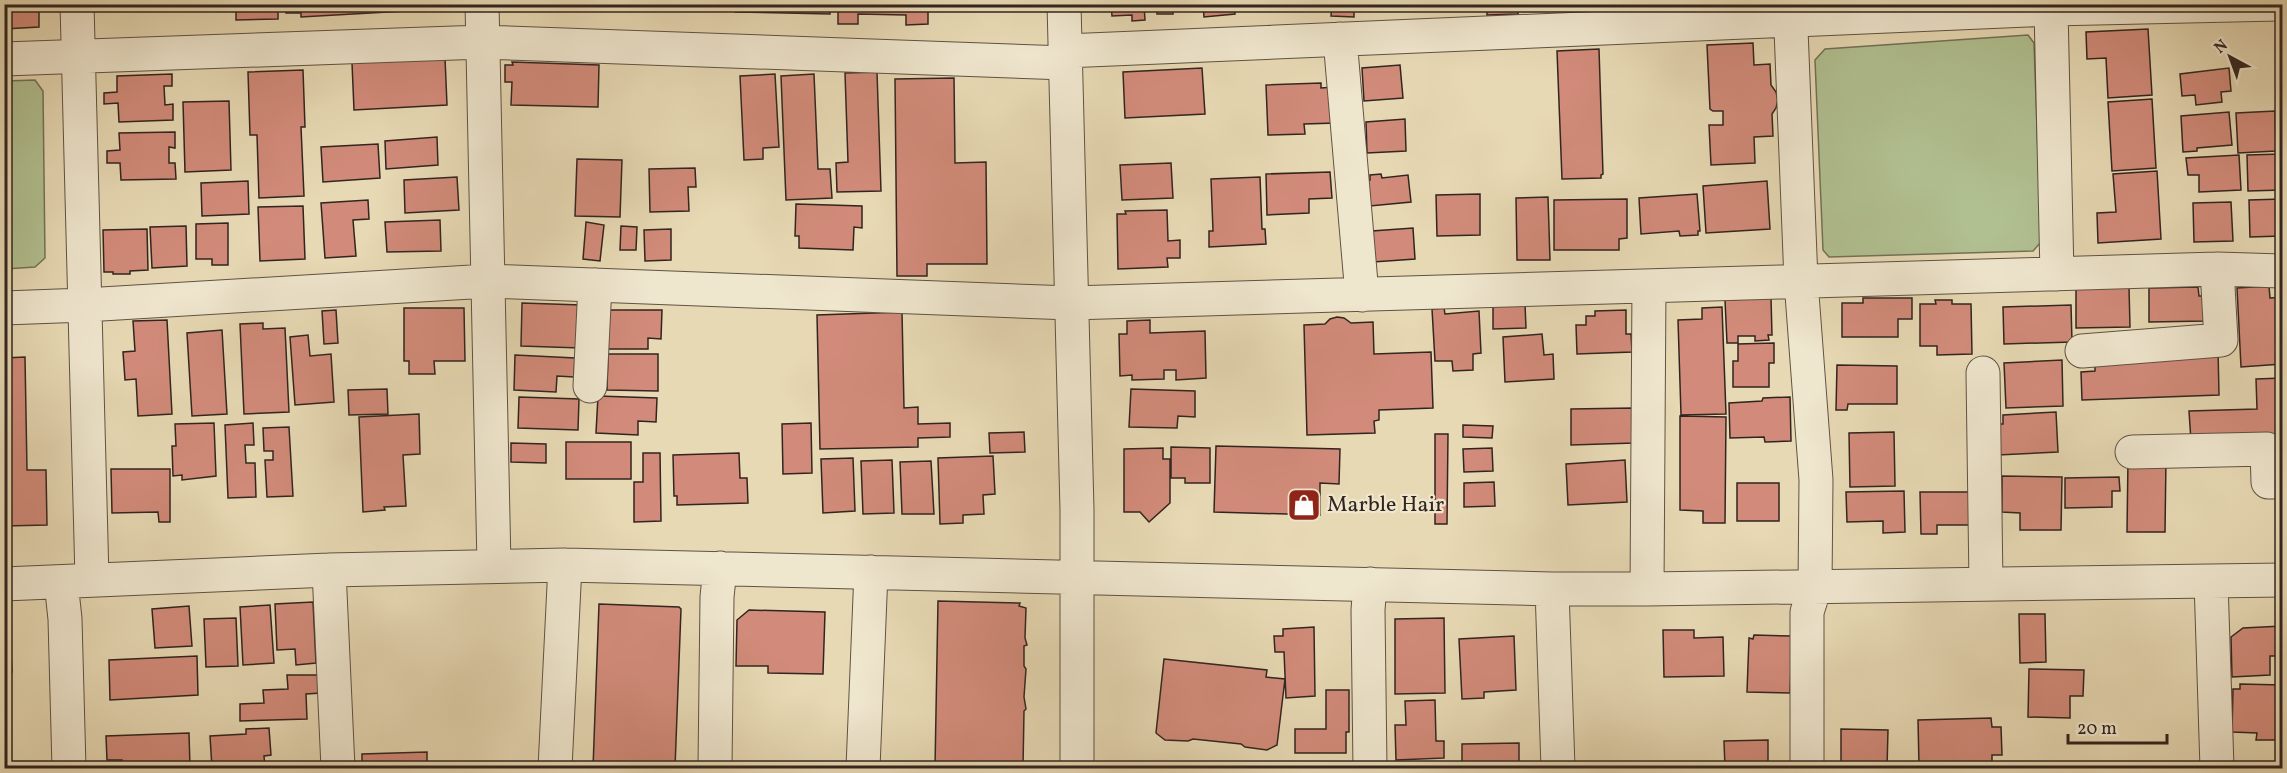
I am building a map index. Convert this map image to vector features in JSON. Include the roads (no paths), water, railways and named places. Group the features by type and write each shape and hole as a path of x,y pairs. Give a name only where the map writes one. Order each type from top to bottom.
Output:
{"street":[{"path":"69,768 65,619 77,580 85,305 77,4"},
{"path":"482,4 494,565"},
{"path":"1064,4 1077,510 1077,768"},
{"path":"4,59 483,42 1065,57 1790,12 2279,4"},
{"path":"2051,9 2057,274"},
{"path":"1790,12 1801,281 1816,480 1815,587 1807,612 1807,768"},
{"path":"1340,39 1362,295"},
{"path":"2082,351 2221,340 2217,269"},
{"path":"4,308 488,281 1071,303 2217,269 2283,271"},
{"path":"590,386 595,285"},
{"path":"1647,589 1649,286"},
{"path":"1983,373 1986,584"},
{"path":"2132,452 2267,449 2268,482 2283,482"},
{"path":"4,584 494,565 720,568 1552,589 2283,580"},
{"path":"555,768 565,565"},
{"path":"715,768 717,597 720,568"},
{"path":"328,570 338,768"},
{"path":"863,768 871,572"},
{"path":"2211,581 2217,768"},
{"path":"1370,584 1368,610 1370,768"},
{"path":"1552,589 1558,768"}],"place":[{"name":"Marble Hair","path":"1304,505"}]}
